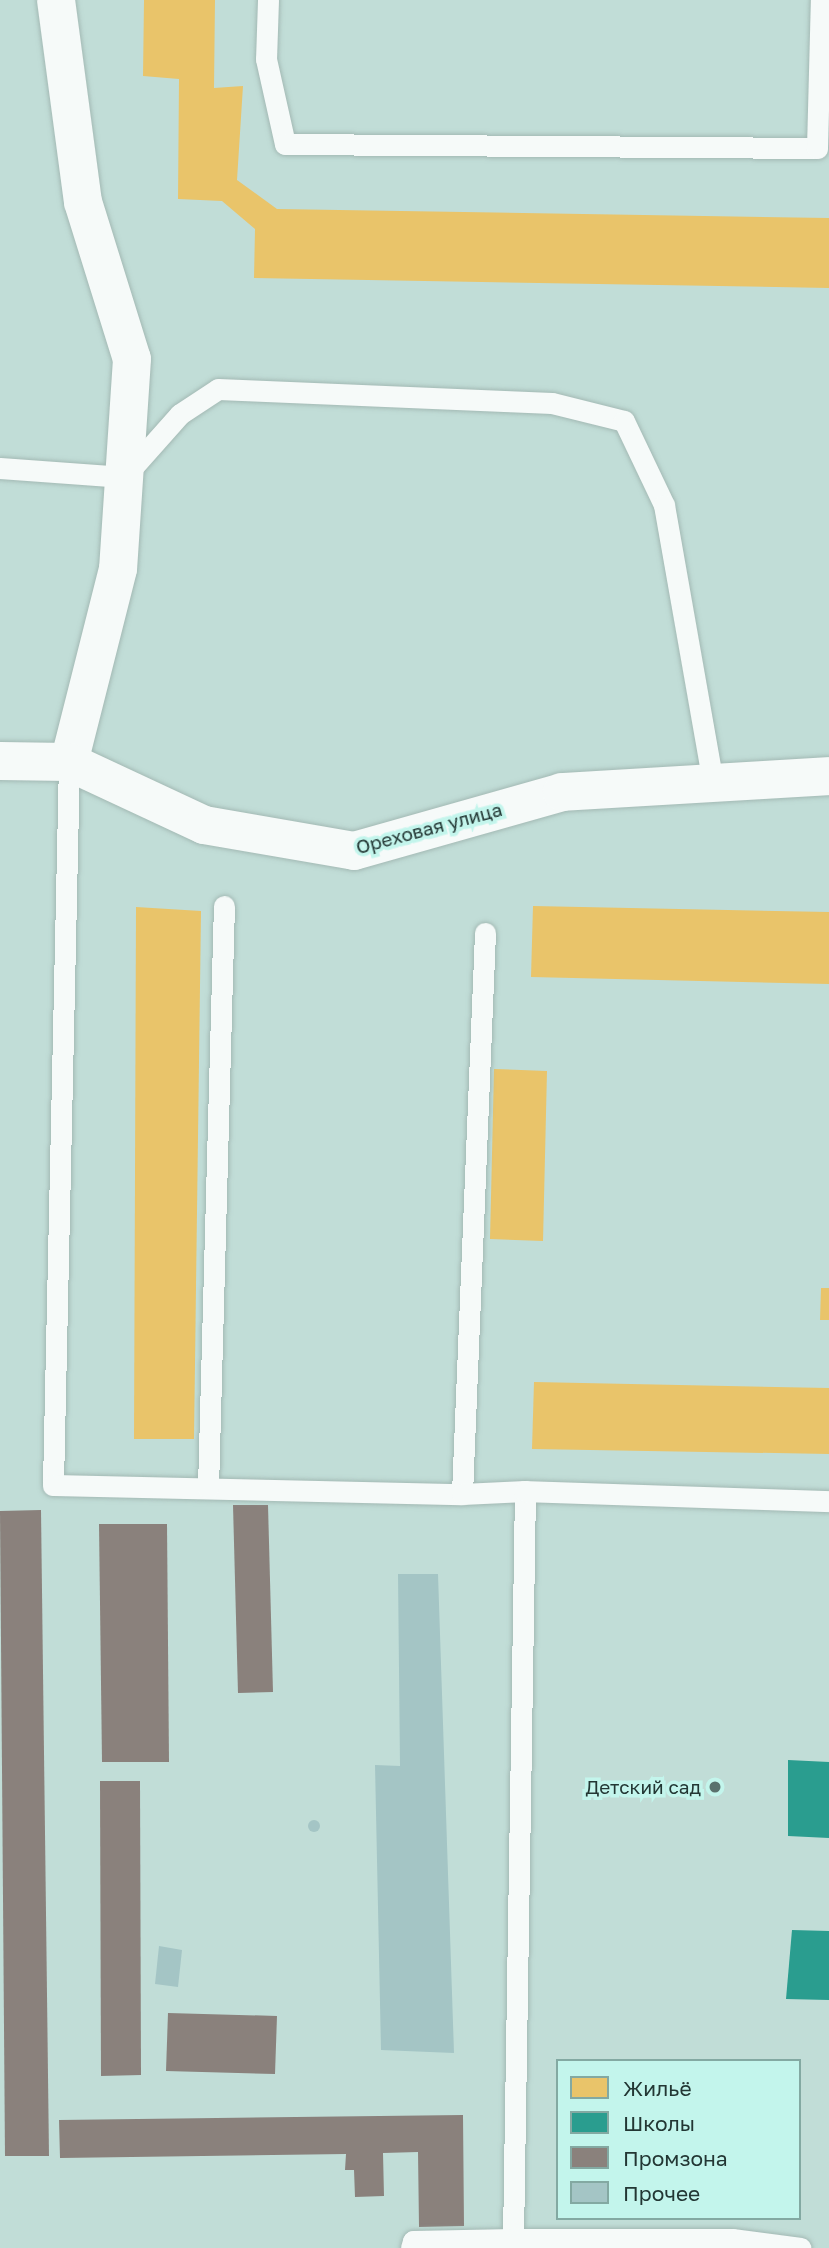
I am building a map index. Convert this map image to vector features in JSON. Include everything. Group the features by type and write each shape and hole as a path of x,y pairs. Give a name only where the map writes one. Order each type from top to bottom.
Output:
{"street":[{"path":"56,0 83,202 132,359 118,569 69,762"},
{"name":"Ореховая улица","path":"0,761 69,762 204,825 354,851 562,792 829,776"}],"lane":[{"path":"268,0 265,59 285,144 817,148 821,0"},
{"path":"0,468 124,477 180,414 218,389 552,403 624,421 664,505 713,783"},
{"path":"69,762 53,1485 462,1494 525,1491 829,1501"},
{"path":"208,1489 224,906"},
{"path":"462,1494 485,933"},
{"path":"513,2239 525,1491"},
{"path":"411,2248 413,2241 513,2239 732,2239 800,2248"}],"building: Жильё":[{"path":"144,0 215,0 214,88 243,86 237,180 277,209 829,218 829,288 254,278 255,229 222,201 178,199 179,79 143,76"},
{"path":"533,906 829,912 829,984 531,977"},
{"path":"136,907 201,911 194,1439 134,1439"},
{"path":"494,1069 547,1071 543,1241 490,1239"},
{"path":"821,1288 829,1288 829,1320 820,1320"},
{"path":"534,1382 829,1388 829,1454 532,1449"}],"building: Школы":[{"path":"788,1760 829,1762 829,1838 788,1836"},
{"path":"792,1930 829,1931 829,2000 786,1999"}],"building: Промзона":[{"path":"233,1505 268,1505 273,1692 238,1693"},
{"path":"41,1510 49,2156 5,2156 0,1511"},
{"path":"99,1524 167,1524 169,1762 102,1762"},
{"path":"100,1781 140,1781 141,2075 101,2076"},
{"path":"168,2013 277,2016 275,2074 166,2071"},
{"path":"463,2115 464,2226 419,2227 418,2152 383,2153 384,2196 355,2197 354,2170 345,2170 346,2154 60,2158 59,2120"}],"building: Прочее":[{"path":"398,1574 438,1574 454,2053 381,2050 375,1765 400,1766"},
{"path":"314,1820 320,1826 314,1832 308,1826"},
{"path":"159,1946 182,1950 178,1987 155,1984"}],"place":[{"name":"Детский сад","path":"715,1787"}]}
